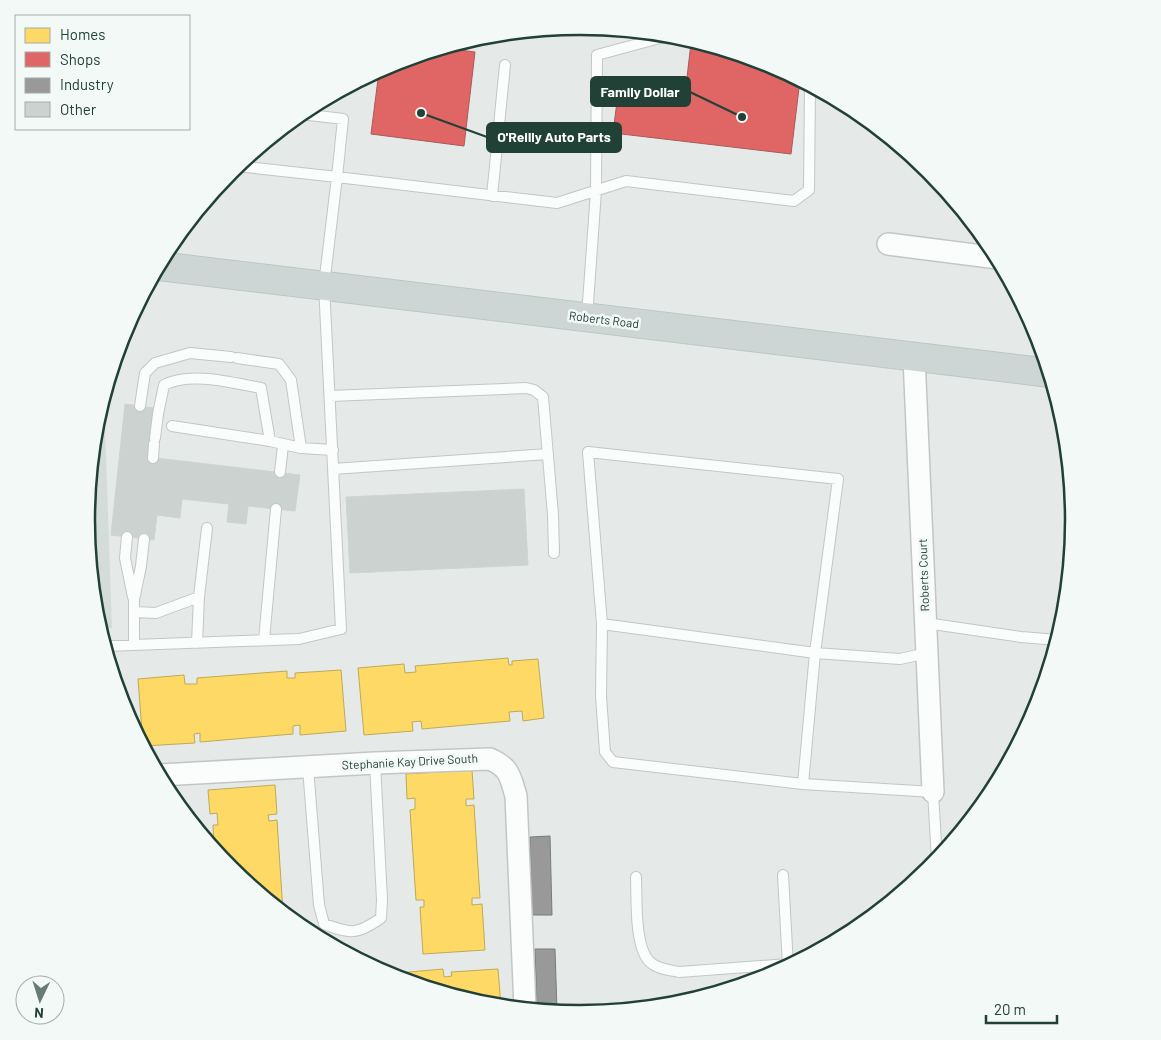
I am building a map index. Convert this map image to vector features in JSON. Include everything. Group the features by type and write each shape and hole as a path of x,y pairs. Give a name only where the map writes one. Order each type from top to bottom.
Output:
{"main road":[{"name":"Roberts Road","path":"167,267 1043,373"}],"street":[{"path":"888,244 988,257"},
{"name":"Roberts Court","path":"914,357 933,792"},
{"name":"Stephanie Kay Drive South","path":"168,775 375,763 490,759 502,764 509,773 516,796 525,1002"}],"lane":[{"path":"587,318 596,191 597,55 652,40"},
{"path":"492,196 505,66"},
{"path":"248,167 557,203 626,181 794,201 809,190 810,93"},
{"path":"112,646 299,639 341,629 324,285 344,119 313,115"},
{"path":"140,406 146,373 155,363 190,353 279,364 291,380 301,448"},
{"path":"154,458 158,414 164,385 174,380 211,379 261,388 270,441"},
{"path":"330,396 526,388 534,390 543,397 554,552"},
{"path":"172,426 270,441 301,448 333,450"},
{"path":"280,472 283,445"},
{"path":"803,784 815,653 838,480 588,452 602,624 601,696 605,752 613,762 803,784 933,792 936,849"},
{"path":"333,469 548,454"},
{"path":"264,640 276,509"},
{"path":"197,643 199,597 207,528"},
{"path":"127,537 125,558 134,600"},
{"path":"134,645 134,600 144,539"},
{"path":"134,612 156,613 199,597"},
{"path":"602,624 815,653 900,659 927,653"},
{"path":"926,624 1050,639"},
{"path":"308,768 319,905 324,924 352,932 368,928 381,918 382,900 375,763"},
{"path":"783,875 788,958"},
{"path":"636,877 639,932 642,948 650,962 664,970 680,972 770,966"}],"shaded area":[{"path":"105,425 112,628 108,628 105,615 100,583 95,520 100,457"}],"building: Homes":[{"path":"508,658 509,665 512,665 512,661 538,659 544,718 523,721 522,711 509,712 510,721 422,729 421,721 412,722 413,731 364,735 358,668 404,664 405,673 416,672 415,666"},
{"path":"341,670 346,731 300,735 300,725 293,726 293,734 200,742 200,733 194,734 195,743 151,746 142,726 138,679 184,675 185,684 197,684 197,678 287,671 287,678 295,678 295,673"},
{"path":"472,770 474,799 466,799 466,806 474,805 480,898 472,898 472,905 482,904 485,950 423,954 420,907 424,907 424,900 416,900 410,810 415,809 415,798 407,799 406,774"},
{"path":"275,785 277,814 268,815 269,821 277,820 282,903 238,863 214,837 213,825 218,825 217,813 210,814 208,790"},
{"path":"443,969 444,977 452,976 451,972 498,969 500,998 455,988 407,972"}],"building: Shops":[{"path":"690,48 736,61 799,87 791,154 613,133 620,78 686,86"},
{"path":"462,50 475,52 464,146 371,134 378,80 425,61 455,52"}],"building: Industry":[{"path":"550,836 552,915 532,915 530,837"},
{"path":"535,949 555,949 557,1004 537,1003"}],"building: Other":[{"path":"125,404 154,408 148,457 300,475 295,511 248,506 246,524 227,522 229,504 182,499 180,518 157,515 154,540 111,535"},
{"path":"524,489 528,565 350,573 346,497"}],"place":[{"name":"O'Reilly Auto Parts","path":"421,113"},
{"name":"Family Dollar","path":"742,117"}]}
